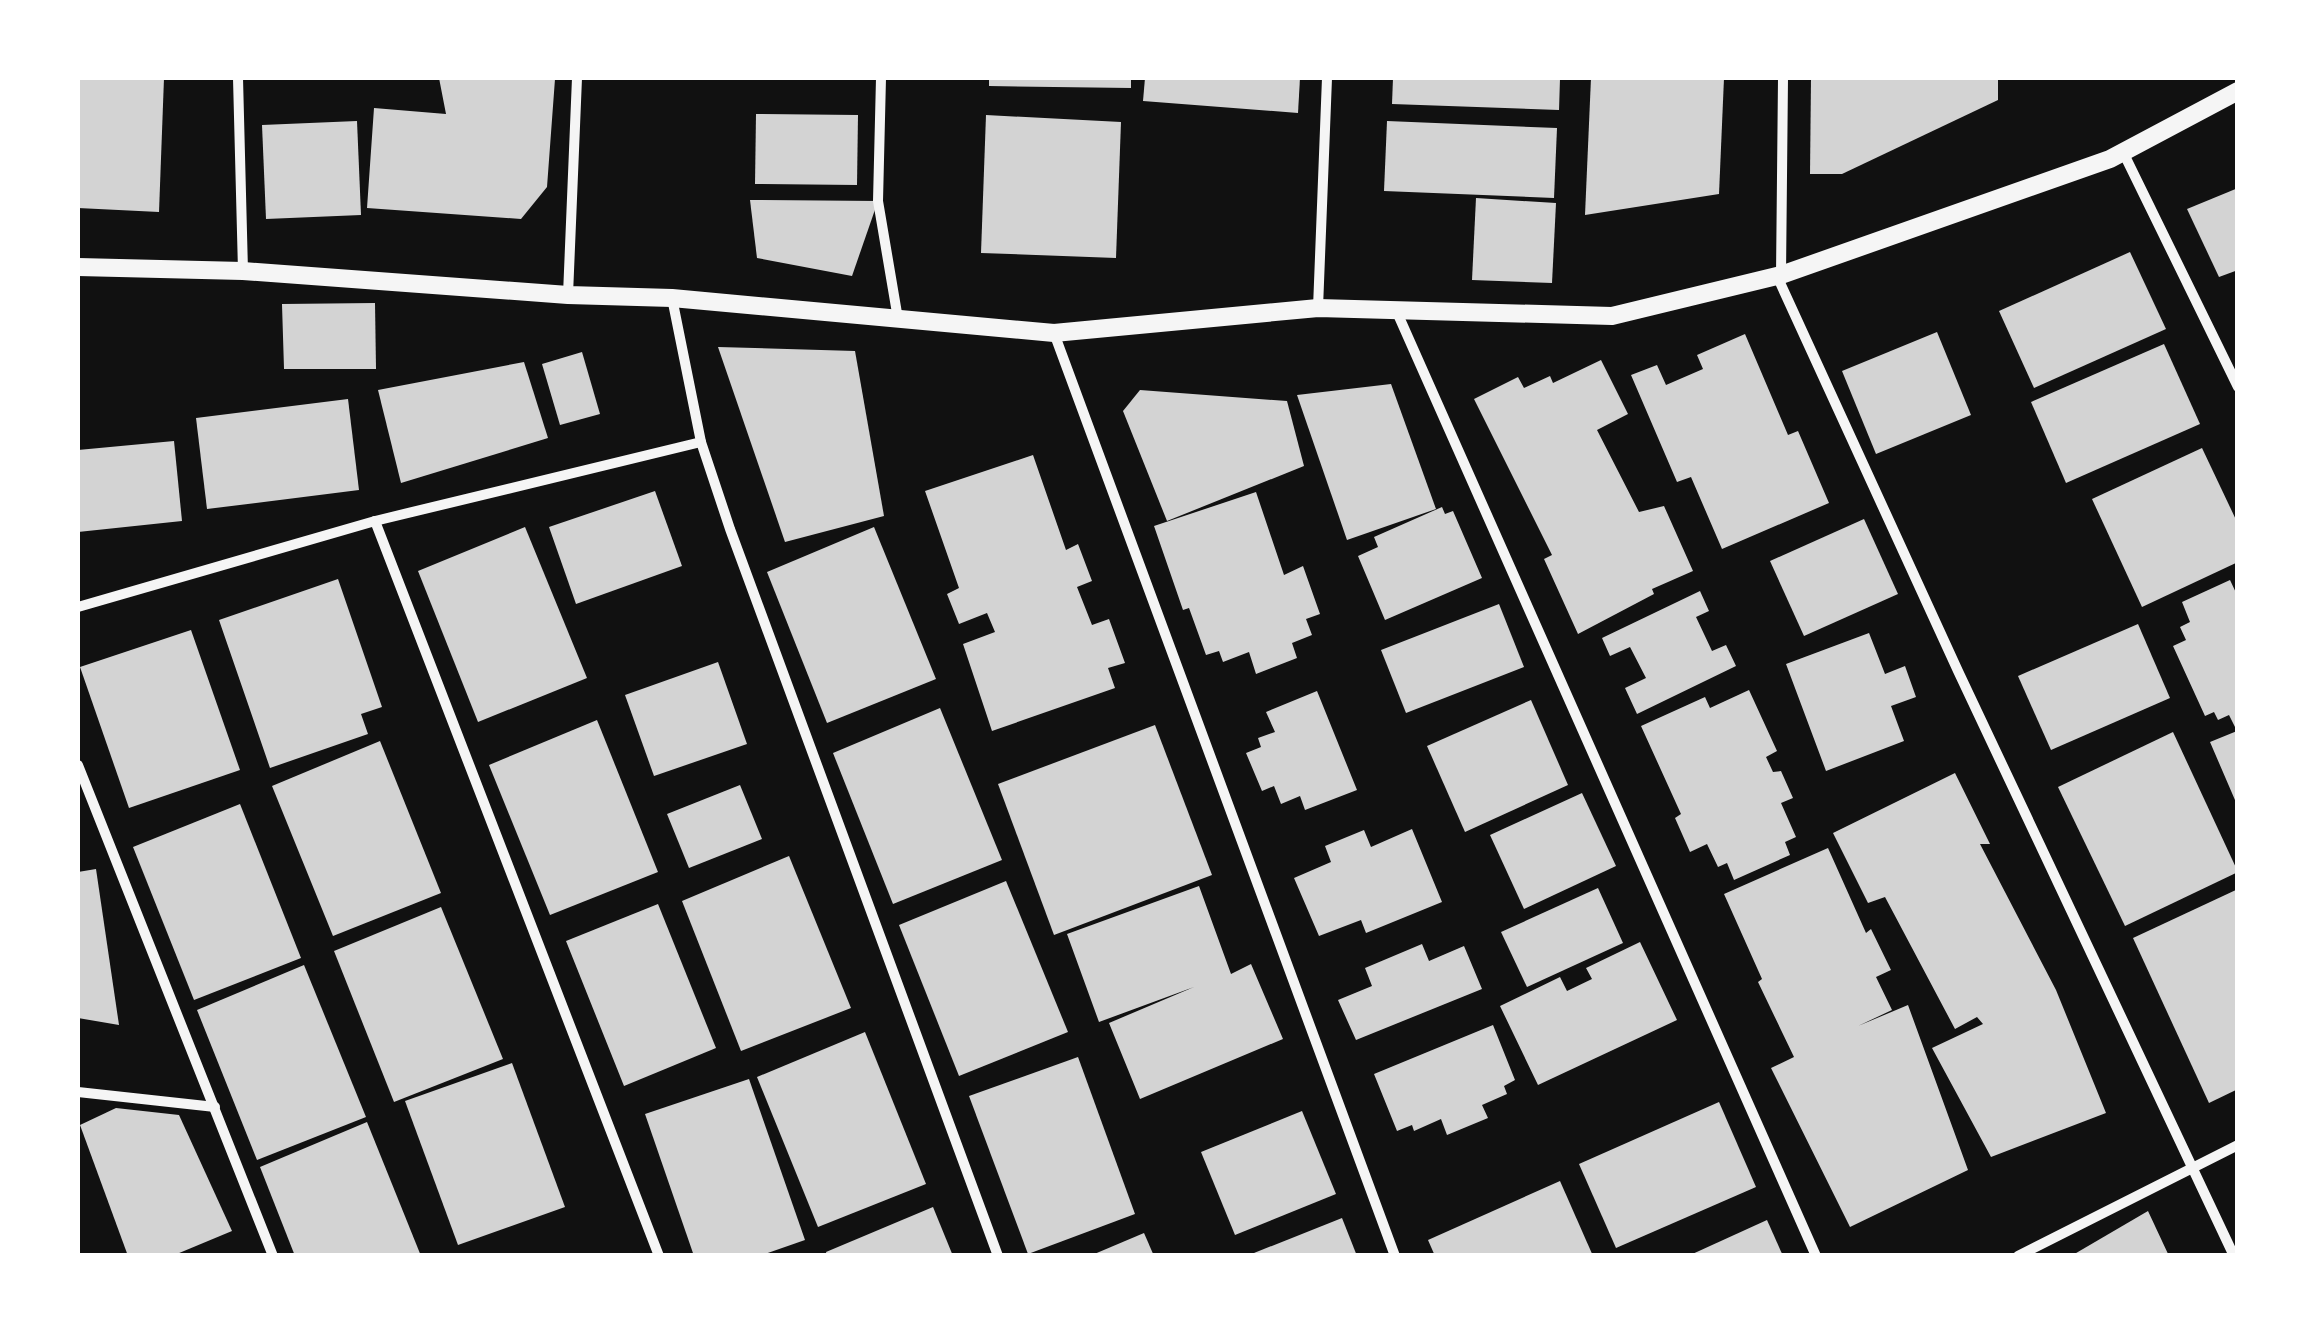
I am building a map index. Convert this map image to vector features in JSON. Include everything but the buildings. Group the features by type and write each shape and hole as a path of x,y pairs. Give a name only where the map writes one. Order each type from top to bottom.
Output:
{"street":[{"path":"238,78 243,271"},
{"path":"568,295 577,78"},
{"path":"881,78 878,201 898,319"},
{"path":"1318,308 1327,78"},
{"path":"1783,78 1779,275 2234,1256"},
{"path":"78,267 243,271 568,295 672,298 1054,334 1318,308 1612,316 1779,275 2123,152 2238,91"},
{"path":"2123,152 2238,387"},
{"path":"672,298 701,442 998,1256"},
{"path":"1395,308 1816,1256"},
{"path":"1054,334 1395,1256"},
{"path":"78,607 375,522 701,442"},
{"path":"375,522 659,1256"},
{"path":"78,765 273,1256"},
{"path":"78,1092 215,1107"},
{"path":"2018,1256 2238,1145"}]}
